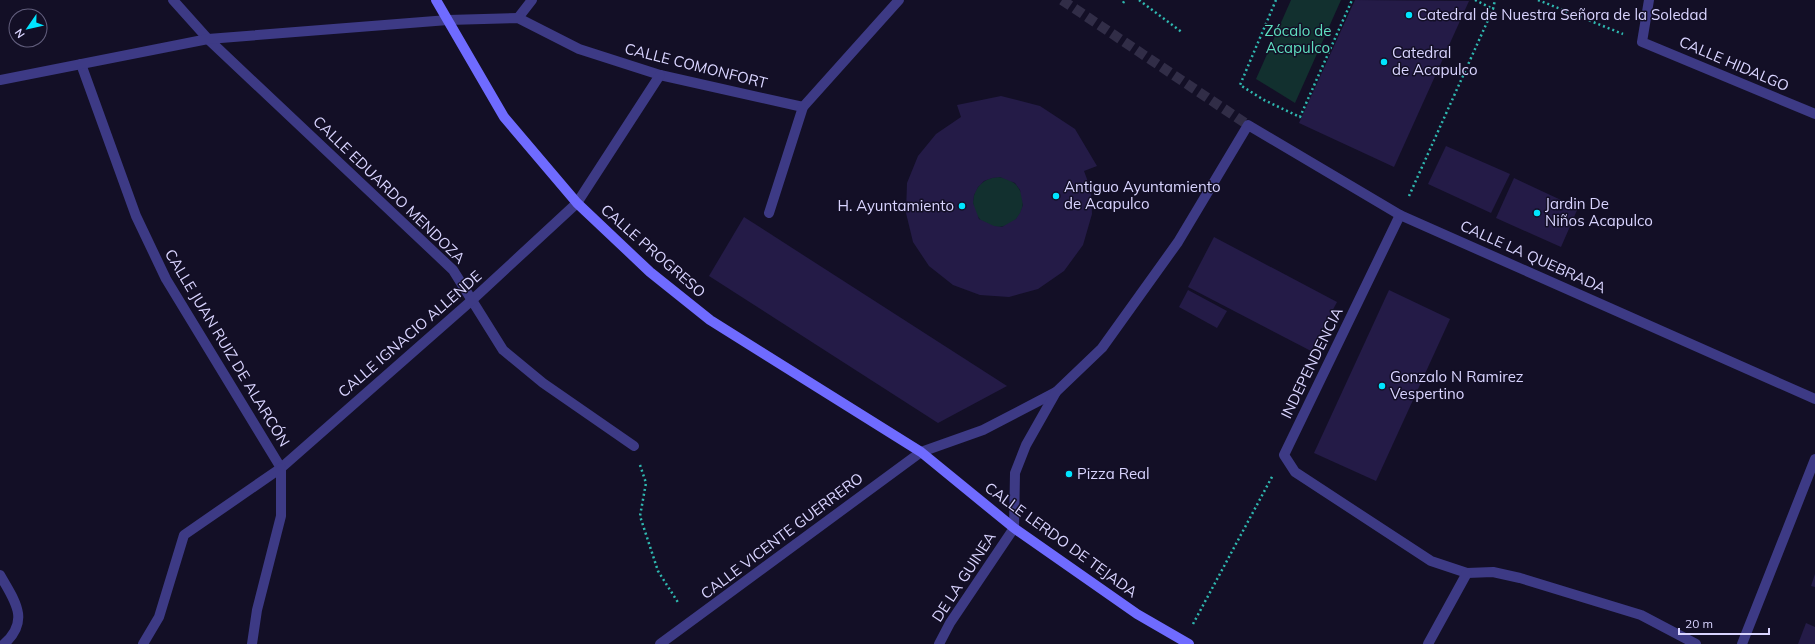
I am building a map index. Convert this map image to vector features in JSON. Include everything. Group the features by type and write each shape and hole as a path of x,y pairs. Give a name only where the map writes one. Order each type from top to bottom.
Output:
{"street":[{"name":"CALLE EDUARDO MENDOZA","path":"173,0 208,39 453,270 502,350 543,382 634,446"},
{"name":"CALLE PROGRESO","path":"436,0 504,117 577,203 650,272 710,320 921,452"},
{"path":"0,80 208,39 448,20 518,18 532,0"},
{"path":"769,214 803,107 899,0"},
{"path":"1642,42 1649,0"},
{"name":"CALLE COMONFORT","path":"518,18 579,49 660,75 803,107"},
{"name":"CALLE HIDALGO","path":"1642,42 1815,114"},
{"name":"CALLE JUAN RUIZ DE ALARCÓN","path":"81,64 136,216 166,279 281,468"},
{"name":"CALLE IGNACIO ALLENDE","path":"143,644 159,617 184,535 281,468 471,301 577,203 660,75"},
{"name":"CALLE LA QUEBRADA","path":"1056,392 1106,342 1178,242 1248,125 1400,215 1815,399"},
{"name":"INDEPENDENCIA","path":"1284,455 1400,215"},
{"path":"1014,528 1015,473 1026,445 1056,392"},
{"name":"CALLE VICENTE GUERRERO","path":"660,644 921,452 983,430 1056,392"},
{"name":"CALLE LERDO DE TEJADA","path":"921,452 1014,528 1137,614 1185,643"},
{"path":"1284,455 1295,472 1431,561 1467,573 1493,572 1520,578 1604,604 1641,616 1696,644"},
{"path":"1742,644 1815,459"},
{"path":"252,644 257,610 281,516 281,468"},
{"name":"DE LA GUINEA","path":"939,644 950,623 1014,528"},
{"path":"1428,644 1467,573"},
{"path":"0,575 18,609 18,626 10,639 4,644"}],"path":[{"path":"1139,0 1182,33"},
{"path":"1276,0 1240,85 1264,100 1300,117 1352,0"},
{"path":"1475,0 1493,9"},
{"path":"1400,215 1493,9 1495,0"},
{"path":"1538,0 1642,42"},
{"path":"634,446 646,483 640,516 658,571 691,622"},
{"path":"1185,643 1284,455"}],"green space":[{"name":"Zócalo de Acapulco","path":"1291,0 1341,0 1295,103 1256,79"},
{"path":"998,177 1012,181 1019,188 1023,202 1019,216 1012,223 998,227 984,223 977,216 973,202 977,188 984,181"}],"building":[{"name":"Catedral de Acapulco","path":"1355,0 1469,1 1394,167 1299,123"},
{"name":"Antiguo Ayuntamiento de Acapulco","path":"1001,96 1040,106 1075,129 1097,166 1084,171 1091,190 1092,214 1083,245 1064,271 1038,289 1009,297 980,295 953,285 929,266 913,242 906,213 907,183 918,156 936,134 961,117 957,105","holes":["1000,177 1015,183 1020,190 1023,205 1016,219 1002,227 994,226 979,219 973,203 974,195 978,187 984,181"]},
{"path":"1446,146 1510,174 1491,213 1428,184"},
{"name":"Jardin De Niños Acapulco","path":"1514,178 1578,208 1561,247 1496,218"},
{"path":"744,217 1007,386 938,423 709,276"},
{"path":"1214,237 1337,302 1311,351 1188,287"},
{"path":"1188,290 1227,311 1217,328 1179,307"},
{"name":"Gonzalo N Ramirez Vespertino","path":"1389,290 1450,319 1376,481 1314,453"},
{"path":"1815,574 1815,587 1811,586"},
{"path":"1806,623 1815,627 1815,644 1798,644"}],"tunnel":[{"path":"1062,0 1248,125"}],"place":[{"name":"Catedral de Nuestra Señora de la Soledad","path":"1409,15"},
{"name":"Catedral de Acapulco","path":"1384,62"},
{"name":"Antiguo Ayuntamiento de Acapulco","path":"1056,196"},
{"name":"H. Ayuntamiento","path":"962,206"},
{"name":"Jardin De Niños Acapulco","path":"1537,213"},
{"name":"Gonzalo N Ramirez Vespertino","path":"1382,386"},
{"name":"Pizza Real","path":"1069,474"}]}
